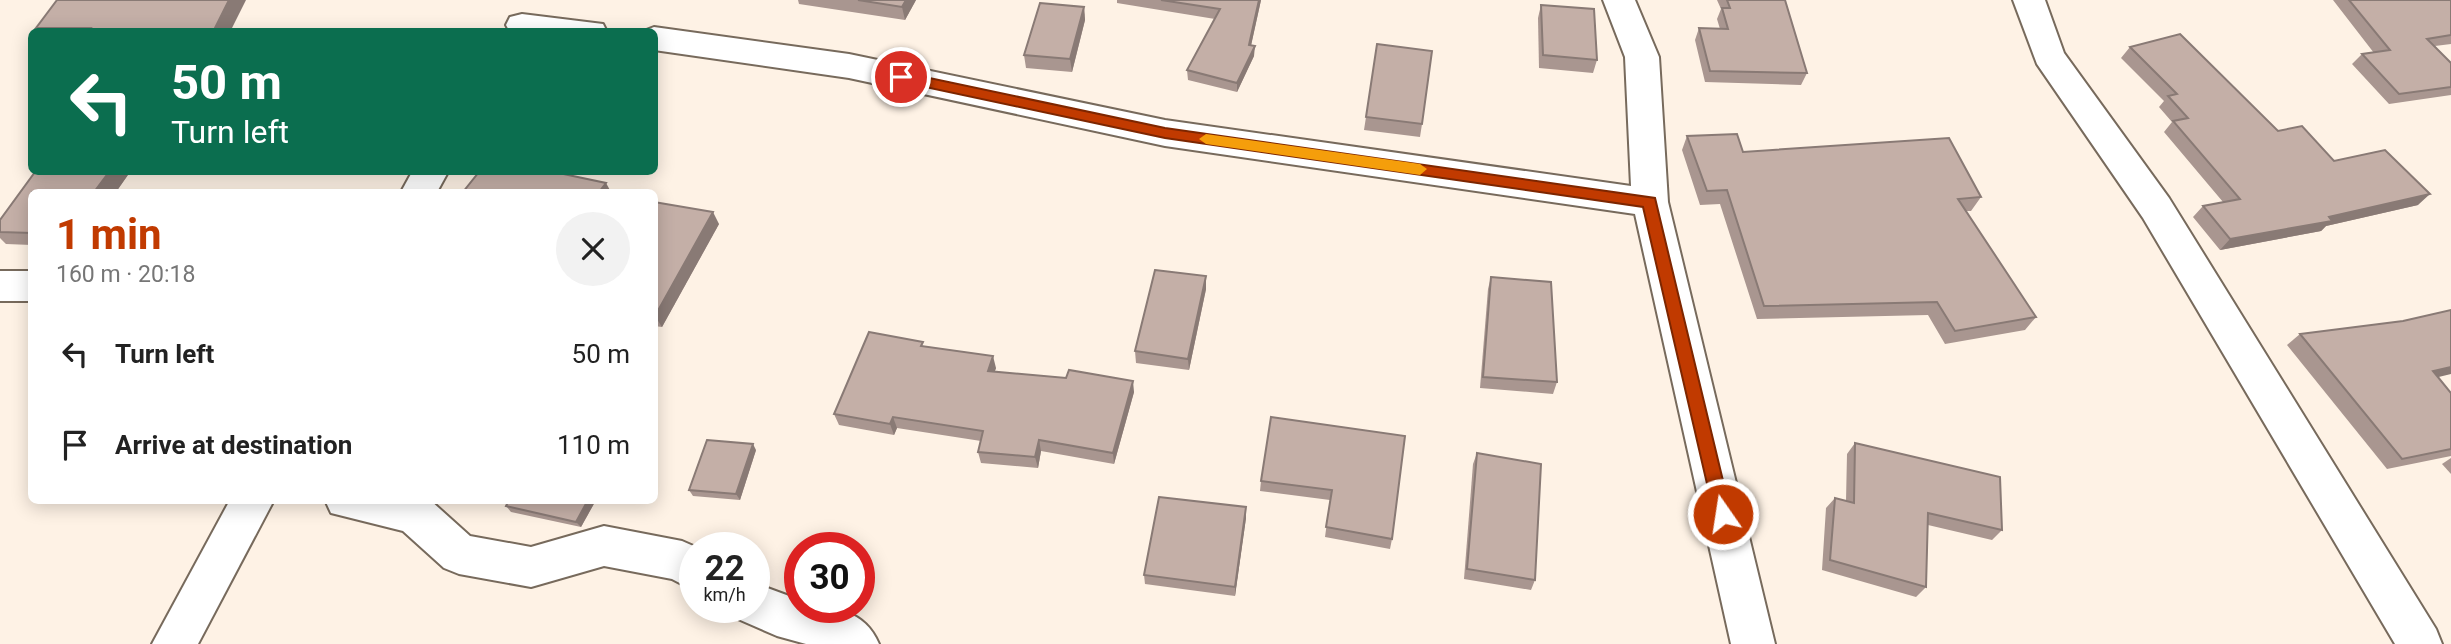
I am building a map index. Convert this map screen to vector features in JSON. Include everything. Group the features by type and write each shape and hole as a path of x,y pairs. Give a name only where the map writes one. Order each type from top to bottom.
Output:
{"street":[{"path":"1619,0 1642,57 1650,202 1753,644"},
{"path":"2029,0 2049,56 2156,208 2420,644"},
{"path":"525,19 571,28"},
{"path":"658,39 849,66 1165,133 1650,202"},
{"path":"0,286 28,286"},
{"path":"174,644 251,504"},
{"path":"366,504 415,514 459,554 531,567 604,546 679,560"},
{"path":"770,611 844,633 857,644"}],"building":[{"path":"57,0 229,0 215,28 36,28"},
{"path":"858,0 906,0 902,7"},
{"path":"1161,0 1259,0 1249,45 1255,46 1237,83 1187,70 1220,9"},
{"path":"1727,0 1785,0 1807,73 1710,71 1699,28 1728,29 1722,8 1730,8"},
{"path":"2349,0 2451,0 2451,35 2427,39 2451,63 2451,87 2399,94 2362,54 2390,50"},
{"path":"1040,3 1084,7 1070,59 1024,55"},
{"path":"1541,5 1594,9 1597,60 1543,55"},
{"path":"2180,34 2278,131 2302,126 2334,161 2385,150 2430,194 2329,217 2332,221 2230,239 2203,206 2240,199 2173,121 2188,118 2168,96 2177,94 2130,47"},
{"path":"1377,44 1432,51 1422,124 1366,117"},
{"path":"1737,134 1743,152 1949,138 1981,197 1958,199 2036,317 1955,331 1937,302 1764,306 1727,190 1707,191 1687,136"},
{"path":"33,175 107,175 96,189 28,189 28,233 0,232 0,220"},
{"path":"477,175 568,175 606,183 601,189 465,189"},
{"path":"658,203 713,212 658,311"},
{"path":"1155,270 1206,276 1188,359 1135,351"},
{"path":"1491,277 1551,282 1557,382 1483,377"},
{"path":"2451,310 2451,367 2433,371 2451,393 2451,449 2402,459 2300,334 2403,321"},
{"path":"869,332 923,342 921,346 993,356 988,371 1066,378 1069,370 1133,381 1113,453 1039,440 1035,457 978,452 983,431 893,417 890,424 834,414"},
{"path":"1271,417 1405,436 1392,539 1326,527 1332,490 1261,481"},
{"path":"707,440 753,444 736,494 689,490"},
{"path":"1855,443 2000,477 2002,530 1928,513 1926,587 1830,560 1835,498 1854,503"},
{"path":"1477,453 1541,464 1535,580 1467,569"},
{"path":"1159,497 1246,507 1235,587 1144,575"},
{"path":"507,504 586,504 576,522 506,506"}],"slow traffic":[{"path":"1206,139 1420,169"}],"route":[{"path":"901,77 1165,133 1650,202 1723,514"}]}
